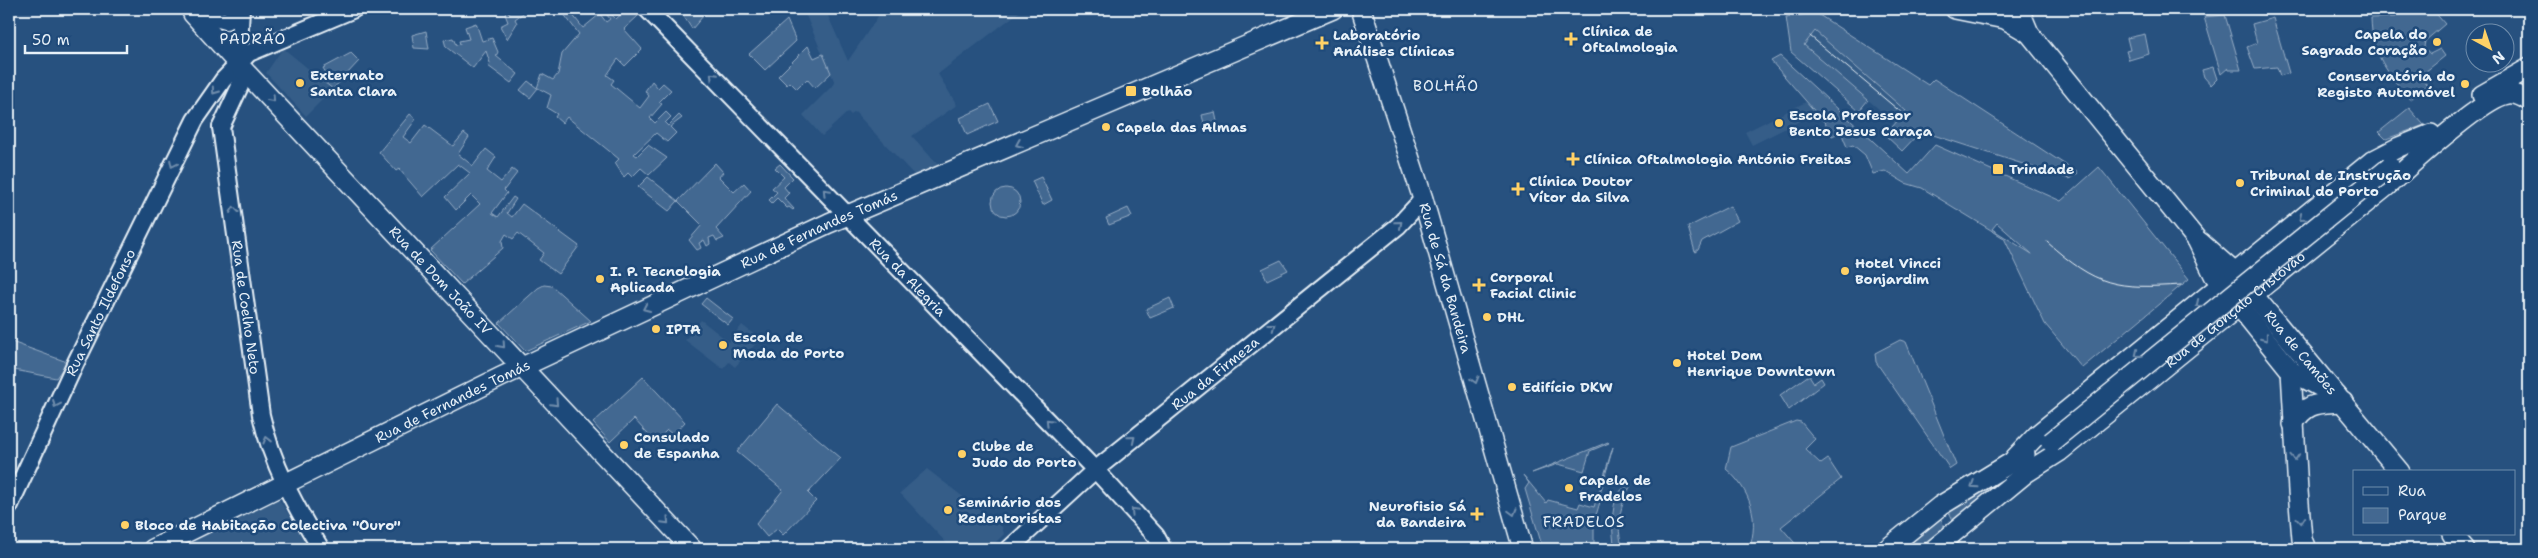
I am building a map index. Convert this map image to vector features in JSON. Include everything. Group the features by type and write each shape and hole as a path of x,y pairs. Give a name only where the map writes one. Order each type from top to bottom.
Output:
{"main road":[{"name":"Rua de Dom João IV","path":"191,9 193,14 238,64 692,549"},
{"name":"Rua de Fernandes Tomás","path":"153,549 284,486 336,456 849,215 1333,9"},
{"name":"Rua de Sá da Bandeira","path":"1361,9 1423,199 1524,549"},
{"path":"1955,9 2005,19 2029,32"},
{"name":"Rua de Camões","path":"2019,9 2029,32 2197,240 2214,275 2229,279 2245,299 2340,399 2398,470"},
{"name":"Rua de Gonçalo Cristóvão","path":"1887,549 1940,506 2020,466 2059,452 2300,255 2488,90 2524,71"},
{"name":"Rua de Gonçalo Cristóvão","path":"1934,549 2020,466 2390,167 2499,96 2512,94 2527,99"},
{"name":"Rua de Gonçalo Cristóvão","path":"2020,466 2038,434 2372,161 2399,146 2435,137"},
{"path":"2284,233 2280,248 2286,255 2300,255"},
{"name":"Rua de Camões","path":"2245,299 2291,371"},
{"path":"2175,323 2188,324 2193,330 2192,343"},
{"path":"2291,371 2340,399"},
{"path":"2291,371 2302,539 2306,549"},
{"path":"2293,424 2303,410 2310,405 2340,399"},
{"path":"2454,536 2465,549"}],"street":[{"path":"198,9 208,16 226,21 241,9"},
{"path":"195,120 211,117 221,127 240,86 238,64 241,9"},
{"name":"Rua Santo Ildefonso","path":"9,507 76,362 195,120 223,80 249,53 354,9"},
{"name":"Rua da Alegria","path":"647,9 1095,470 1156,536 1163,549"},
{"name":"Rua de Coelho Neto","path":"221,127 260,415 268,448 284,486 322,549"},
{"name":"Rua da Firmeza","path":"1009,549 1095,470 1398,226 1423,199"}],"shaded area":[{"path":"803,9 825,9 848,61 883,9 1023,9 938,74 957,105 912,136 938,165 915,176 855,112 851,115 848,112 822,136 803,115 835,83"},
{"path":"1815,31 1906,111 1895,123 1804,45"},
{"name":"Externato Santa Clara","path":"283,48 333,89 306,116 266,73"},
{"name":"Escola Professor Bento Jesus Caraça","path":"1806,102 1816,113 1752,145 1745,132"},
{"name":"Escola de Moda do Porto","path":"701,320 729,342 742,325 760,339 735,367 729,362 723,369 685,340"},
{"name":"Seminário dos Redentoristas","path":"927,469 1002,527 1004,534 989,549 952,549 900,493"},
{"path":"279,499 309,549 175,549 196,539"}],"green space":[{"path":"509,9 529,9 515,19 517,23 507,39 500,26 508,22 505,14 510,12"},
{"path":"560,9 568,9 583,28 600,14 606,22 610,19 604,11 606,9 616,19 627,9 631,9 638,16 624,29 642,49 625,66 618,59 607,75 614,80 611,84 640,108 649,96 645,91 652,81 658,88 663,83 671,90 659,102 662,104 650,118 655,123 666,112 671,117 665,123 668,126 679,115 682,118 670,127 676,133 667,142 656,133 634,154 637,156 648,145 667,158 649,175 641,168 632,177 628,173 624,177 615,163 619,159 567,117 562,123 555,117 557,114 547,108 551,95 538,88 530,98 520,90 528,81 537,88 542,74 553,80 558,74 562,54 579,34"},
{"path":"679,9 709,9 692,29"},
{"path":"2396,9 2432,9 2445,24 2425,41 2424,47 2430,54 2440,49 2445,56 2420,76 2427,85 2410,100 2382,62 2374,43 2372,31 2371,18 2396,17"},
{"path":"1816,13 1928,85 1934,79 2078,173 2069,179 1921,131 1902,151 1885,135 1906,111 1815,31 1804,45 1868,100 1859,111 1791,52 1786,17"},
{"path":"2225,15 2241,70 2229,70 2228,68 2221,74 2204,17"},
{"path":"2273,18 2289,73 2280,76 2277,67 2255,69 2247,47 2257,43 2252,24"},
{"path":"787,20 796,41 765,70 749,54"},
{"path":"476,23 482,41 492,38 498,52 496,56 518,74 511,83 488,66 490,63 486,51 473,68 446,47 444,40 453,38 456,45 460,44 459,41 469,39 465,27"},
{"path":"426,31 429,49 414,48 412,35"},
{"path":"2145,34 2149,54 2129,60 2126,51 2130,50 2127,38"},
{"path":"808,46 814,58 823,54 831,73 815,88 807,79 797,89 790,82 787,85 778,76"},
{"path":"351,53 359,61 333,89 320,79 326,73 323,68"},
{"path":"1780,56 1909,174 1935,145 2061,201 2099,167 2189,279 2082,368 2045,324 2004,238 1922,188 1905,183 1885,171 1873,174 1865,155 1853,145 1847,147 1841,132 1832,136 1825,123 1771,61","holes":["1997,223 2032,254 1992,229"]},
{"path":"2213,67 2217,79 2211,85 2204,77 2202,70"},
{"path":"990,104 998,121 967,135 960,118"},
{"path":"2409,108 2424,125 2386,139 2379,132"},
{"path":"1215,112 1218,126 1205,128 1202,115"},
{"path":"410,114 416,119 403,137 411,143 425,125 453,146 464,133 469,137 458,154 473,166 486,149 496,157 487,171 501,182 512,169 517,173 504,190 507,193 492,213 498,217 513,197 516,199 507,213 512,217 522,204 579,246 558,274 539,260 544,253 518,233 513,239 506,234 502,241 503,248 462,284 430,250 480,204 471,195 456,210 445,197 470,173 458,164 423,197 399,169 396,171 379,152"},
{"path":"715,163 723,172 719,177 734,192 744,183 751,191 716,229 724,238 717,241 714,236 709,238 710,244 707,246 704,240 699,243 701,248 697,250 689,240 702,225 678,201"},
{"path":"780,164 793,178 784,187 789,193 784,198 793,210 789,207 787,208 777,198 772,203 769,200 777,192 772,188 784,177 775,168"},
{"path":"648,177 678,201 669,211 638,187"},
{"path":"1041,177 1052,200 1043,205 1032,181"},
{"path":"1006,188 1016,192 1020,202 1016,212 1006,216 996,212 992,202 996,192"},
{"path":"1730,206 1738,221 1702,241 1695,252 1688,227"},
{"path":"1128,208 1132,216 1109,225 1106,218"},
{"path":"1281,260 1288,270 1267,280 1262,269"},
{"path":"544,285 552,286 591,321 525,351 499,323 538,288"},
{"path":"706,298 733,319 728,325 701,304"},
{"path":"1170,298 1174,308 1150,318 1146,309"},
{"path":"1900,340 1906,342 1956,465 1950,469 1876,362 1875,353"},
{"path":"9,341 67,362 56,378 9,369"},
{"path":"1809,375 1814,383 1821,378 1824,383 1789,410 1780,395"},
{"path":"643,377 685,422 673,435 667,430 655,442 634,419 610,442 593,423"},
{"path":"777,404 841,458 808,493 816,501 783,535 777,529 767,537 756,524 783,490 737,452"},
{"path":"1796,421 1801,422 1815,439 1805,449 1821,464 1828,459 1841,479 1781,527 1800,549 1749,549 1752,538 1753,516 1747,495 1726,469 1731,447"},
{"path":"1608,442 1590,451 1584,471 1558,464 1532,473"},
{"path":"1613,447 1594,522 1594,549 1543,549 1525,489 1529,483 1523,475 1546,503 1548,500 1578,508 1580,503 1594,507"},
{"path":"2004,479 1954,522 1949,512"},
{"path":"1632,483 1624,500 1620,515 1619,531 1623,549 1615,549 1613,528 1614,506 1620,492"},
{"path":"1941,519 1945,530 1921,549 1904,549"}],"tram line":[{"path":"1810,36 1903,114"},
{"path":"2047,242 2080,268 2108,282 2140,286 2181,285"}],"place":[{"name":"Clínica de Oftalmologia","path":"1571,39"},
{"name":"Capela do Sagrado Coração","path":"2437,42"},
{"name":"Laboratório Análises Clínicas","path":"1322,43"},
{"name":"Externato Santa Clara","path":"300,83"},
{"name":"Conservatória do Registo Automóvel","path":"2465,84"},
{"name":"Bolhão","path":"1131,91"},
{"name":"Escola Professor Bento Jesus Caraça","path":"1779,123"},
{"name":"Capela das Almas","path":"1106,127"},
{"name":"Clínica Oftalmologia António Freitas","path":"1573,159"},
{"name":"Trindade","path":"1998,169"},
{"name":"Tribunal de Instrução Criminal do Porto","path":"2240,183"},
{"name":"Clínica Doutor Vítor da Silva","path":"1518,189"},
{"name":"Hotel Vincci Bonjardim","path":"1845,271"},
{"name":"I. P. Tecnologia Aplicada","path":"600,279"},
{"name":"Corporal Facial Clinic","path":"1479,285"},
{"name":"DHL","path":"1487,317"},
{"name":"IPTA","path":"656,329"},
{"name":"Escola de Moda do Porto","path":"723,345"},
{"name":"Hotel Dom Henrique Downtown","path":"1677,363"},
{"name":"Edifício DKW","path":"1512,387"},
{"name":"Consulado de Espanha","path":"624,445"},
{"name":"Clube de Judo do Porto","path":"962,454"},
{"name":"Capela de Fradelos","path":"1569,488"},
{"name":"Seminário dos Redentoristas","path":"948,510"},
{"name":"Neurofisio Sá da Bandeira","path":"1477,514"},
{"name":"Bloco de Habitação Colectiva \"Ouro\"","path":"125,525"}],"district":[{"name":"PADRÃO","path":"253,39"},
{"name":"BOLHÃO","path":"1446,86"},
{"name":"FRADELOS","path":"1584,522"}]}
